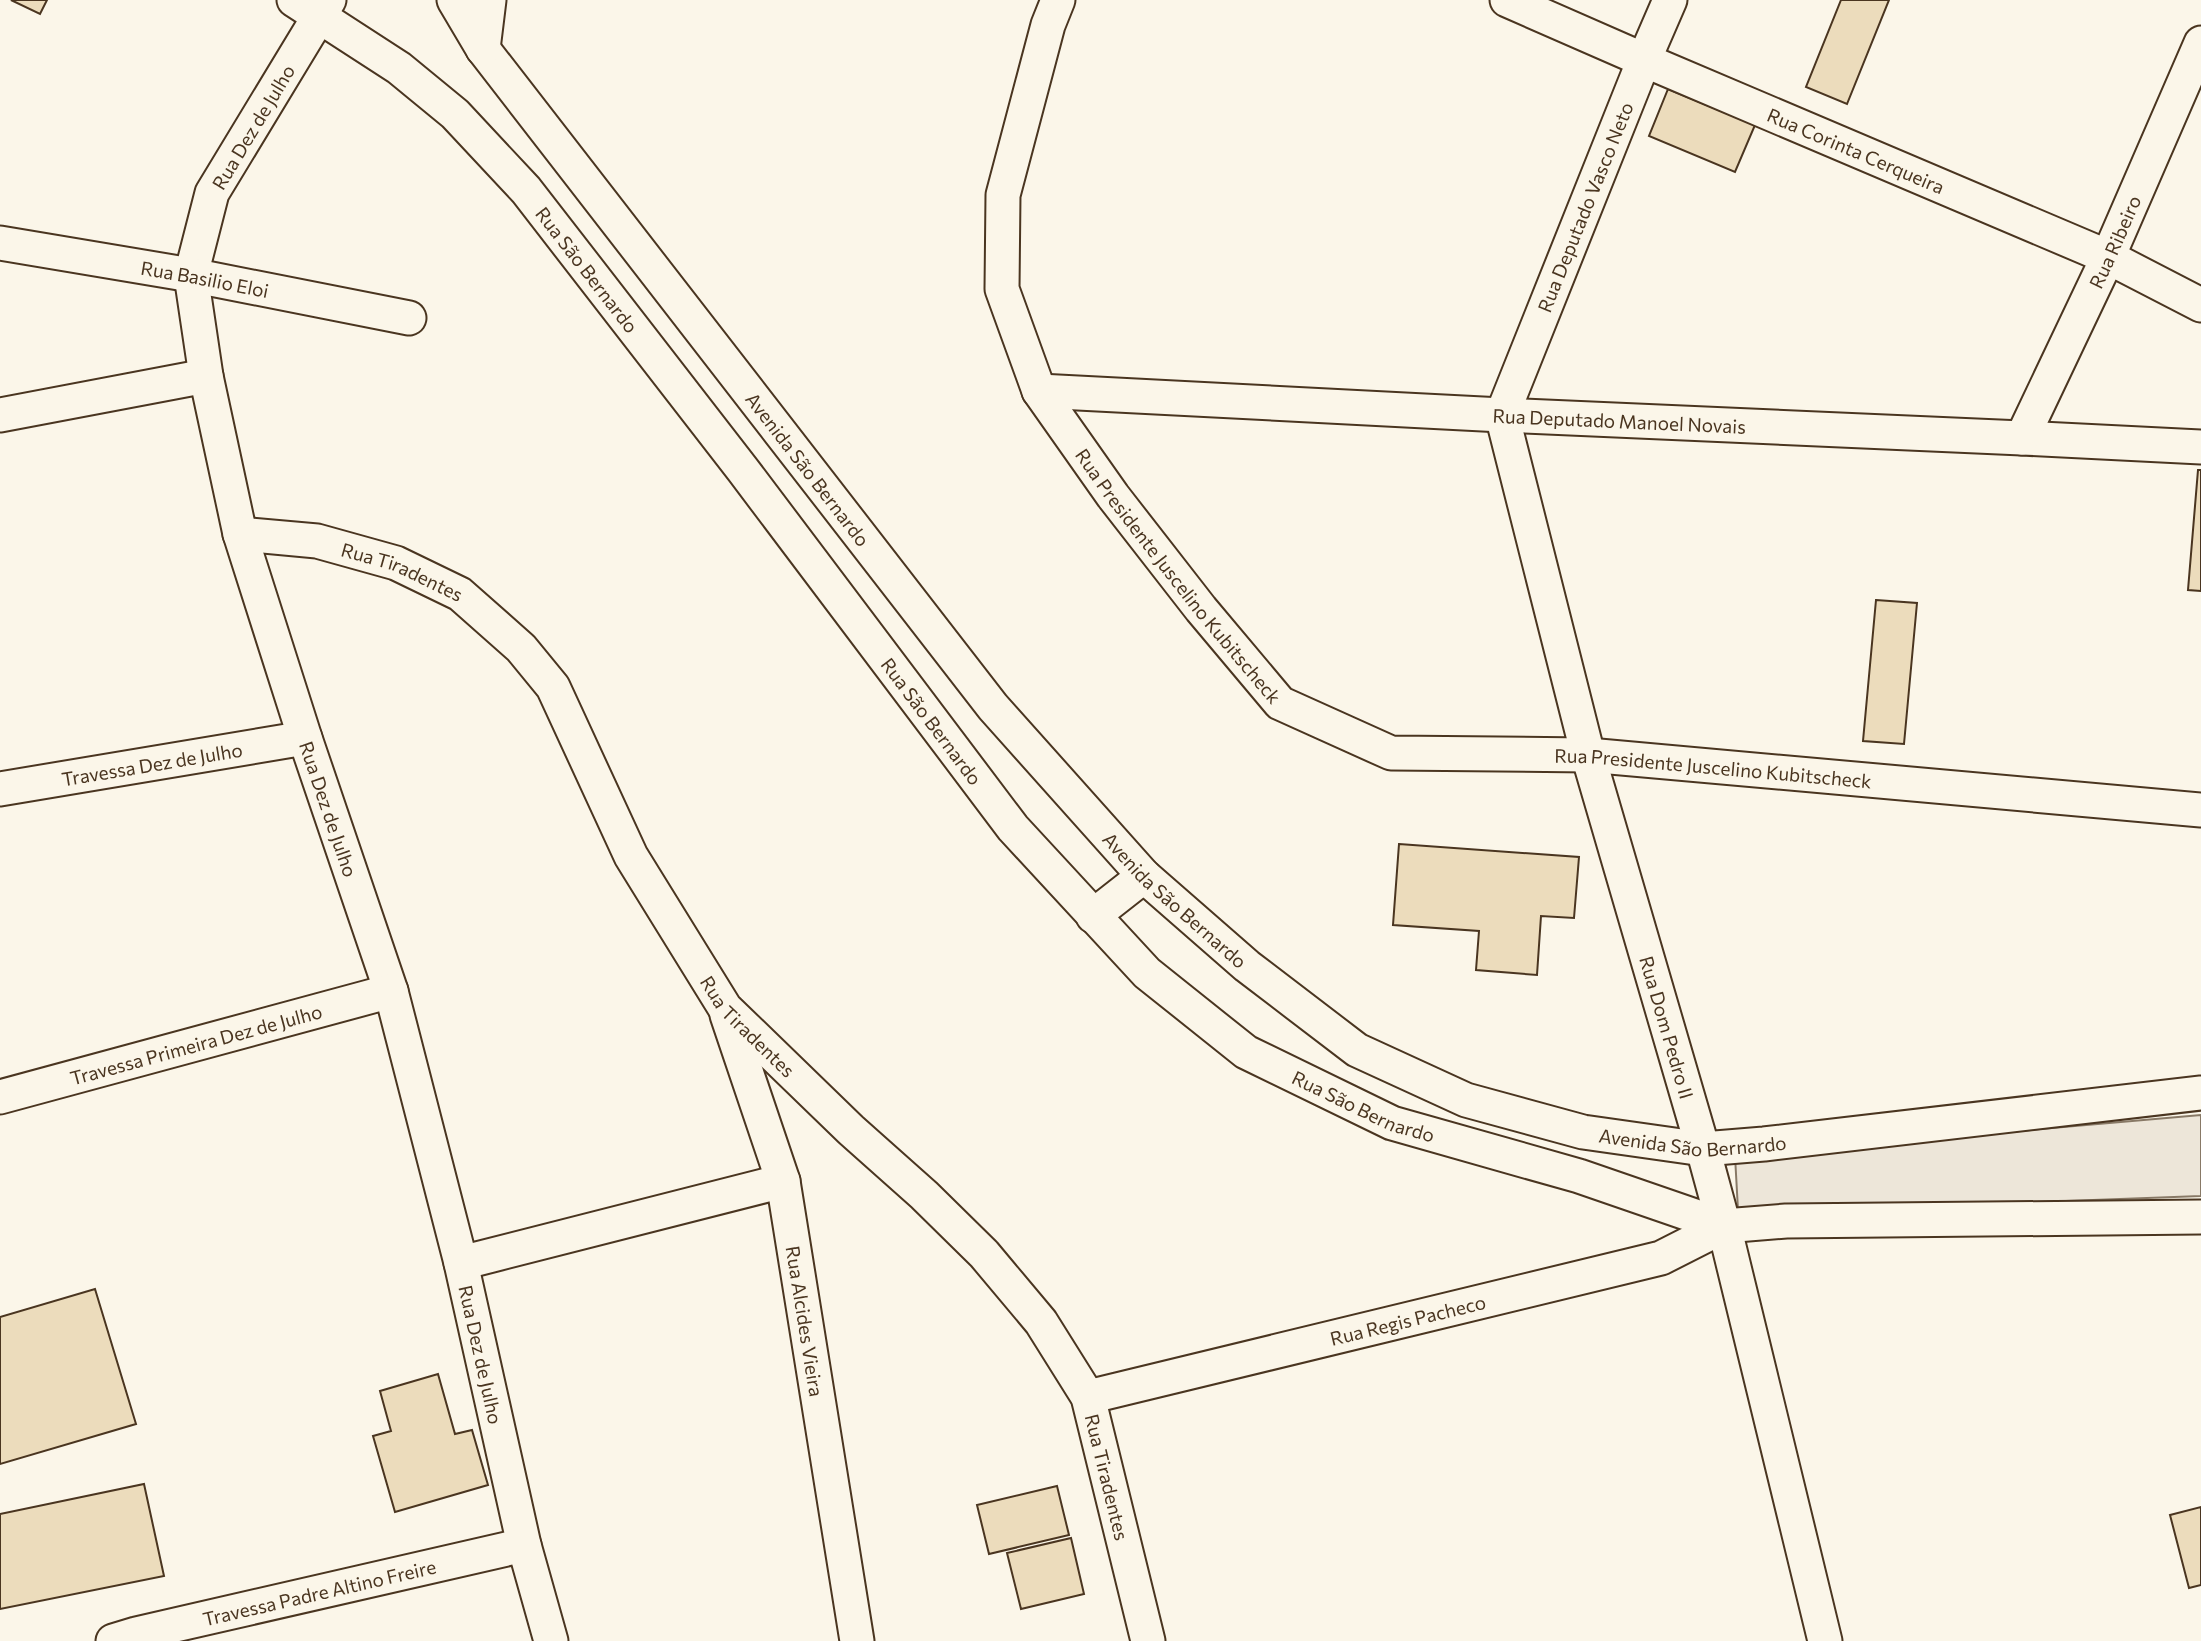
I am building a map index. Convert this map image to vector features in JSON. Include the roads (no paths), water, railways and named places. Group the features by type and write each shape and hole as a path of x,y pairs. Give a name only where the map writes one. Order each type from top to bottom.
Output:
{"street":[{"name":"Avenida São Bernardo","path":"454,0 483,49 993,707 1144,876 1247,966 1357,1050 1465,1100 1583,1132 1703,1149 2201,1093"},
{"path":"483,49 489,0"},
{"name":"Rua Presidente Juscelino Kubitscheck","path":"1058,0 1048,25 1003,195 1002,289 1039,391 1129,517 1280,703 1391,753 1588,755 2201,810"},
{"name":"Rua Corinta Cerqueira","path":"1507,0 2108,257 2201,305"},
{"name":"Rua Deputado Vasco Neto","path":"1502,415 1670,0"},
{"name":"Rua Dez de Julho","path":"314,5 212,193 191,275 206,376 240,534 305,738 391,991 461,1263 524,1545 551,1641"},
{"name":"Rua São Bernardo","path":"314,5 399,68 455,114 526,190 743,470 1013,828 1147,974 1246,1052 1392,1123 1579,1176 1724,1226"},
{"name":"Rua Ribeiro","path":"2022,438 2108,257 2201,43"},
{"name":"Rua Basilio Eloi","path":"0,243 191,275 409,318"},
{"path":"0,415 206,376"},
{"name":"Rua Deputado Manoel Novais","path":"1039,391 2201,447"},
{"name":"Rua Dom Pedro II","path":"1502,415 1588,755 1724,1226 1825,1641"},
{"name":"Rua Tiradentes","path":"240,534 317,541 396,563 460,594 521,648 553,687 631,856 725,1008 851,1130 925,1195 984,1254 1041,1322 1087,1397 1148,1641"},
{"name":"Travessa Dez de Julho","path":"0,789 305,738"},
{"path":"1093,916 1144,876"},
{"name":"Travessa Primeira Dez de Julho","path":"0,1097 391,991"},
{"name":"Rua Alcides Vieira","path":"725,1008 783,1181 857,1641"},
{"path":"461,1263 783,1181"},
{"path":"1724,1226 1786,1221 2201,1217"},
{"name":"Rua Regis Pacheco","path":"1087,1397 1661,1258 1724,1226"},
{"name":"Travessa Padre Altino Freire","path":"129,1639 524,1545"}]}
